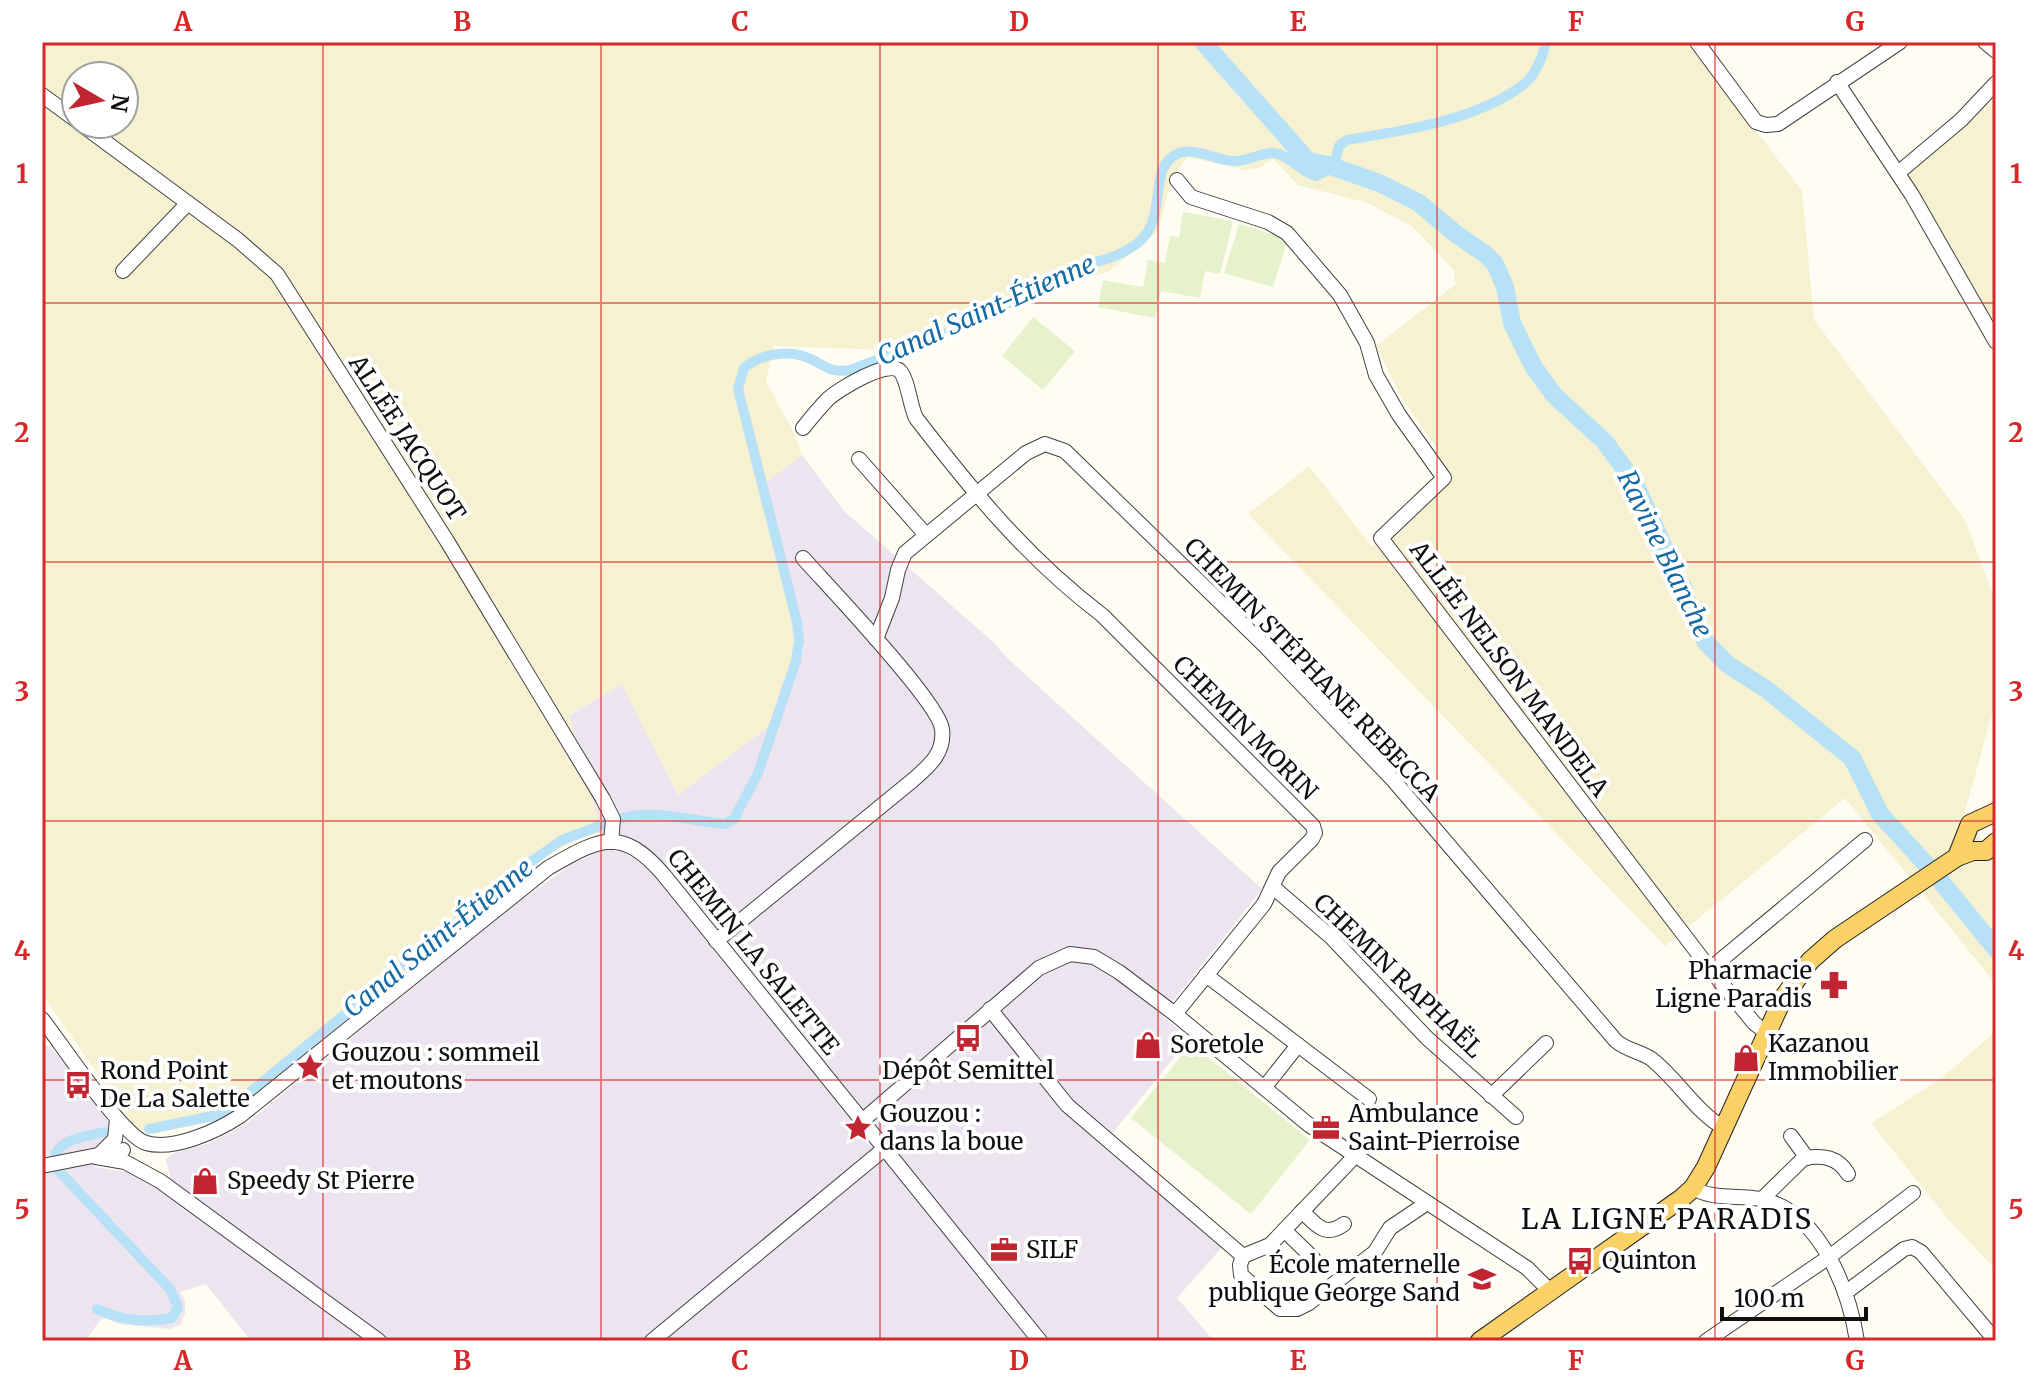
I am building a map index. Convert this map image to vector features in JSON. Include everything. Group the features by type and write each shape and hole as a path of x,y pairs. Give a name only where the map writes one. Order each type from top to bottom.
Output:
{"main road":[{"path":"1491,1338 1549,1290 1693,1188 1783,998 1810,961 1835,939 1957,857 1987,847 1970,824 1993,823"}],"street":[{"path":"1697,42 1756,122 1766,125 1778,124 1900,42"},
{"path":"1985,42 1996,51"},
{"path":"1837,82 1898,173 1996,342"},
{"path":"1898,173 1961,120 1996,83"},
{"path":"42,95 60,108"},
{"name":"ALLÉE JACQUOT","path":"103,140 238,240 277,274 447,541 603,799 613,819 611,842"},
{"name":"ALLÉE NELSON MANDELA","path":"1177,180 1191,197 1268,222 1287,233 1340,295 1367,343 1376,375 1399,415 1444,478 1381,538 1710,969 1754,1023 1768,1034"},
{"path":"123,271 188,203"},
{"name":"CHEMIN MORIN","path":"803,428 825,402 843,388 881,369 894,367 902,373 916,418 976,495 1032,557 1102,615 1313,826 1315,833 1312,839 1279,872 1264,904 1175,1014"},
{"name":"CHEMIN STÉPHANE REBECCA","path":"876,639 892,598 903,556 990,480 1035,447 1048,444 1065,451 1264,645 1394,781 1616,1041 1626,1050 1653,1059 1705,1114 1724,1128"},
{"path":"859,459 926,535"},
{"path":"716,941 934,761 942,742 941,724 932,708 876,639 803,558"},
{"path":"1710,969 1865,840"},
{"path":"42,1166 136,1153 206,1135 240,1116 548,868 590,845 611,842"},
{"name":"CHEMIN LA SALETTE","path":"611,842 634,846 649,858 1040,1341"},
{"name":"CHEMIN RAPHAËL","path":"1273,887 1331,937 1427,1038 1516,1117"},
{"path":"862,1121 1039,968 1070,954 1094,957 1175,1014 1309,1125 1527,1268 1549,1290"},
{"path":"1206,975 1369,1099"},
{"path":"990,1009 1067,1105 1243,1256"},
{"path":"42,1019 117,1119 136,1153 160,1181 379,1341"},
{"path":"1491,1096 1546,1043"},
{"path":"1264,1088 1298,1045"},
{"path":"96,1157 115,1139 117,1119"},
{"path":"1791,1136 1807,1158"},
{"path":"652,1341 884,1149"},
{"path":"1355,1156 1270,1245 1243,1256 1241,1275 1280,1309 1297,1309 1309,1303 1375,1252 1390,1228 1427,1203"},
{"path":"1762,1199 1800,1160 1833,1159 1848,1174"},
{"path":"1693,1188 1707,1194 1762,1199 1780,1205 1798,1218 1829,1257 1845,1293 1857,1341"},
{"path":"1706,1341 1829,1257 1913,1193"},
{"path":"1302,1211 1326,1231 1344,1224"},
{"path":"1284,1230 1313,1258"},
{"path":"1845,1293 1904,1249 1912,1247 1921,1252 1996,1341"}],"shaded area":[{"path":"42,42 1688,42 1802,191 1814,320 1965,520 1996,602 1996,700 1965,811 1996,865 1996,984 1845,798 1665,946 1248,514 1309,466 1372,547 1444,478 1435,445 1403,400 1376,346 1456,284 1453,269 1413,227 1368,203 1298,185 1273,159 1259,168 1246,170 1187,157 1172,178 1158,231 1109,271 1057,288 916,351 774,346 766,382 794,433 802,455 763,484 801,617 804,644 802,658 769,726 678,795 622,685 569,714 602,833 586,834 540,859 224,1118 154,1134 135,1127 42,994"},
{"path":"1996,89 1996,312 1987,318 1905,172"},
{"path":"802,455 844,511 993,642 1262,889 1162,1015 1189,1039 1102,1146 1224,1245 1177,1298 1214,1341 251,1341 206,1284 180,1292 185,1300 185,1313 181,1324 170,1329 119,1324 105,1318 85,1341 42,1341 42,1041 68,1064 110,1124 109,1140 92,1149 95,1167 126,1172 156,1188 170,1177 166,1159 174,1153 210,1143 246,1124 518,902 574,863 603,850 569,715 622,684 678,795 769,726 802,658 804,644 801,617 763,484"},
{"path":"1994,1033 1996,1270 1948,1219 1871,1123 1938,1081"}],"green space":[{"path":"1183,212 1233,221 1220,274 1205,271 1200,298 1161,291 1155,318 1098,307 1103,280 1143,287 1148,260 1165,263 1170,236 1179,237"},
{"path":"1239,224 1288,239 1273,287 1224,273"},
{"path":"1033,317 1075,351 1043,390 1002,356"},
{"path":"1191,1044 1310,1140 1251,1214 1131,1118"}],"waterway":[{"name":"Ravine Blanche","path":"1203,42 1308,161 1379,183 1419,203 1495,264 1505,287 1512,323 1533,366 1554,395 1605,442 1634,482 1706,642 1727,664 1766,689 1852,758 1880,814 1935,874 1996,949"},
{"name":"Canal Saint-Étienne","path":"622,818 661,815 725,824 734,819 758,773 796,661 799,641 797,622 738,389 744,368 764,357 788,354 810,358 830,369 850,370 940,336 992,313 1055,276 1130,249 1148,232 1163,169 1179,153 1191,152 1233,161 1274,153 1316,176 1333,168 1339,146 1347,140 1439,122 1505,97 1531,77 1541,60 1546,42"},
{"name":"Canal Saint-Étienne","path":"149,1129 218,1115 232,1107 529,863 562,840 610,822"},
{"name":"Canal Saint-Étienne","path":"55,1155 69,1141 104,1132"},
{"name":"Canal Saint-Étienne","path":"58,1170 170,1289 178,1307 172,1318 153,1320 134,1320 97,1309"}],"place":[{"name":"Pharmacie Ligne Paradis","path":"1834,985"},
{"name":"Dépôt Semittel","path":"968,1038"},
{"name":"Soretole","path":"1148,1045"},
{"name":"Kazanou Immobilier","path":"1746,1058"},
{"name":"Gouzou : sommeil et moutons","path":"310,1067"},
{"name":"Rond Point De La Salette","path":"78,1085"},
{"name":"Gouzou : dans la boue","path":"858,1128"},
{"name":"Ambulance Saint-Pierroise","path":"1326,1128"},
{"name":"Speedy St Pierre","path":"205,1181"},
{"name":"SILF","path":"1004,1250"},
{"name":"Quinton","path":"1580,1261"},
{"name":"École maternelle publique George Sand","path":"1482,1279"}],"district":[{"name":"LA LIGNE PARADIS","path":"1667,1219"}]}
